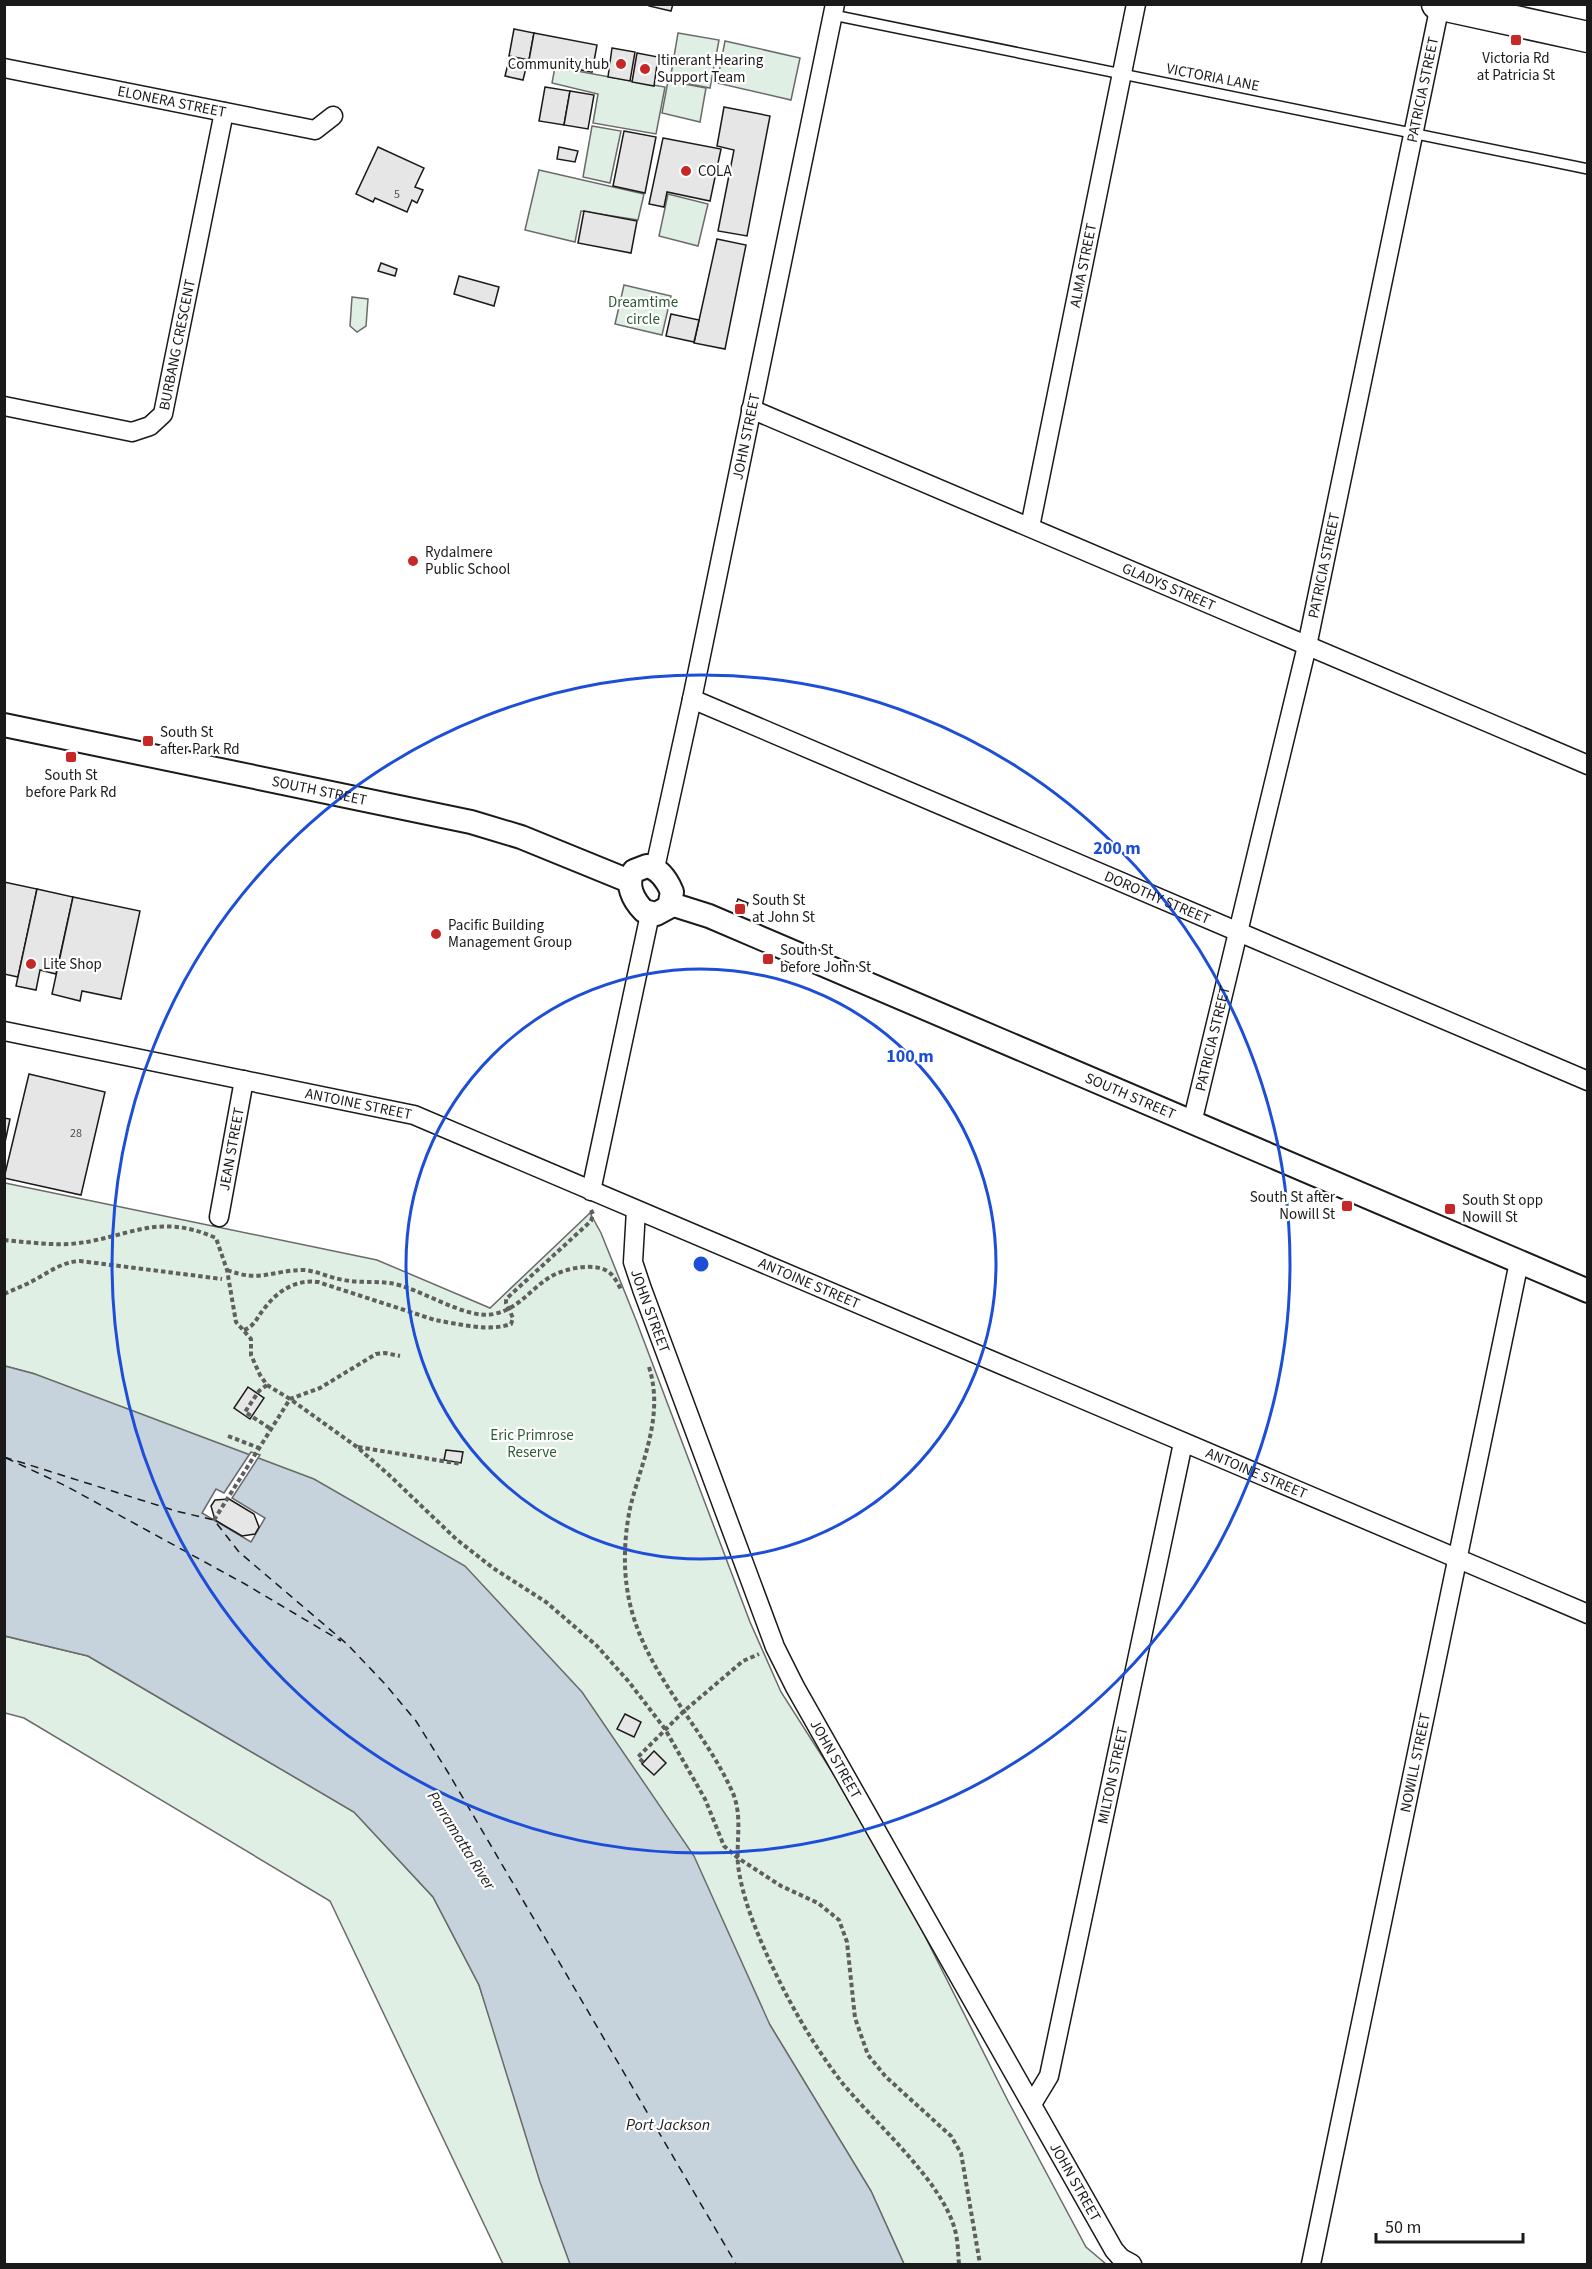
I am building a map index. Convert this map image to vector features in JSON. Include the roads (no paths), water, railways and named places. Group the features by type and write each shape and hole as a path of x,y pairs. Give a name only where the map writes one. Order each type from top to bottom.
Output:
{"highway":[{"path":"1530,4 1587,16"},
{"path":"1438,5 1587,38"}],"street":[{"name":"ALMA STREET","path":"1030,527 1137,4"},
{"name":"PATRICIA STREET","path":"1192,1124 1307,646 1438,5"},
{"name":"JOHN STREET","path":"655,868 834,10"},
{"name":"ELONERA STREET","path":"4,68 315,130 333,116"},
{"name":"BURBANG CRESCENT","path":"4,406 132,432 150,426 163,414 224,112"},
{"name":"GLADYS STREET","path":"751,409 1587,765"},
{"name":"DOROTHY STREET","path":"692,699 1587,1082"},
{"name":"SOUTH STREET","path":"4,725 471,822 521,837 629,881"},
{"path":"647,866 655,868 670,888 673,896 671,904 662,913 650,914 639,906 629,881 631,874 638,868 647,866"},
{"name":"SOUTH STREET","path":"671,904 710,916 1587,1291"},
{"path":"589,1198 650,914"},
{"name":"ANTOINE STREET","path":"4,1031 414,1115 589,1198 636,1210 1587,1614"},
{"name":"JEAN STREET","path":"219,1217 244,1080"},
{"name":"JOHN STREET","path":"636,1210 633,1262 775,1647 795,1687 1114,2250 1132,2265"},
{"name":"NOWILL STREET","path":"1311,2265 1519,1262"},
{"name":"MILTON STREET","path":"1032,2103 1049,2076 1183,1443"}],"lane":[{"name":"VICTORIA LANE","path":"834,10 1122,74 1587,169"}],"water":[{"name":"Port Jackson","path":"5,1366 35,1374 314,1479 465,1566 582,1692 694,1856 770,2025 871,2191 904,2264 570,2264 540,2182 479,1985 433,1897 354,1812 88,1656 5,1636"}],"place":[{"name":"Victoria Rd at Patricia St","path":"1516,40"},
{"name":"Community hub","path":"621,64"},
{"name":"Itinerant Hearing Support Team","path":"645,69"},
{"name":"COLA","path":"686,171"},
{"name":"Rydalmere Public School","path":"413,561"},
{"name":"South St after Park Rd","path":"148,741"},
{"name":"South St before Park Rd","path":"71,757"},
{"name":"South St at John St","path":"740,909"},
{"name":"Pacific Building Management Group","path":"436,934"},
{"name":"South St before John St","path":"768,959"},
{"name":"Lite Shop","path":"31,964"},
{"name":"South St after Nowill St","path":"1347,1206"},
{"name":"South St opp Nowill St","path":"1450,1209"}],"park label":[{"name":"Dreamtime circle","path":"643,310"},
{"name":"Eric Primrose Reserve","path":"532,1444"}],"water label":[{"name":"Parramatta River","path":"462,1840"}]}
